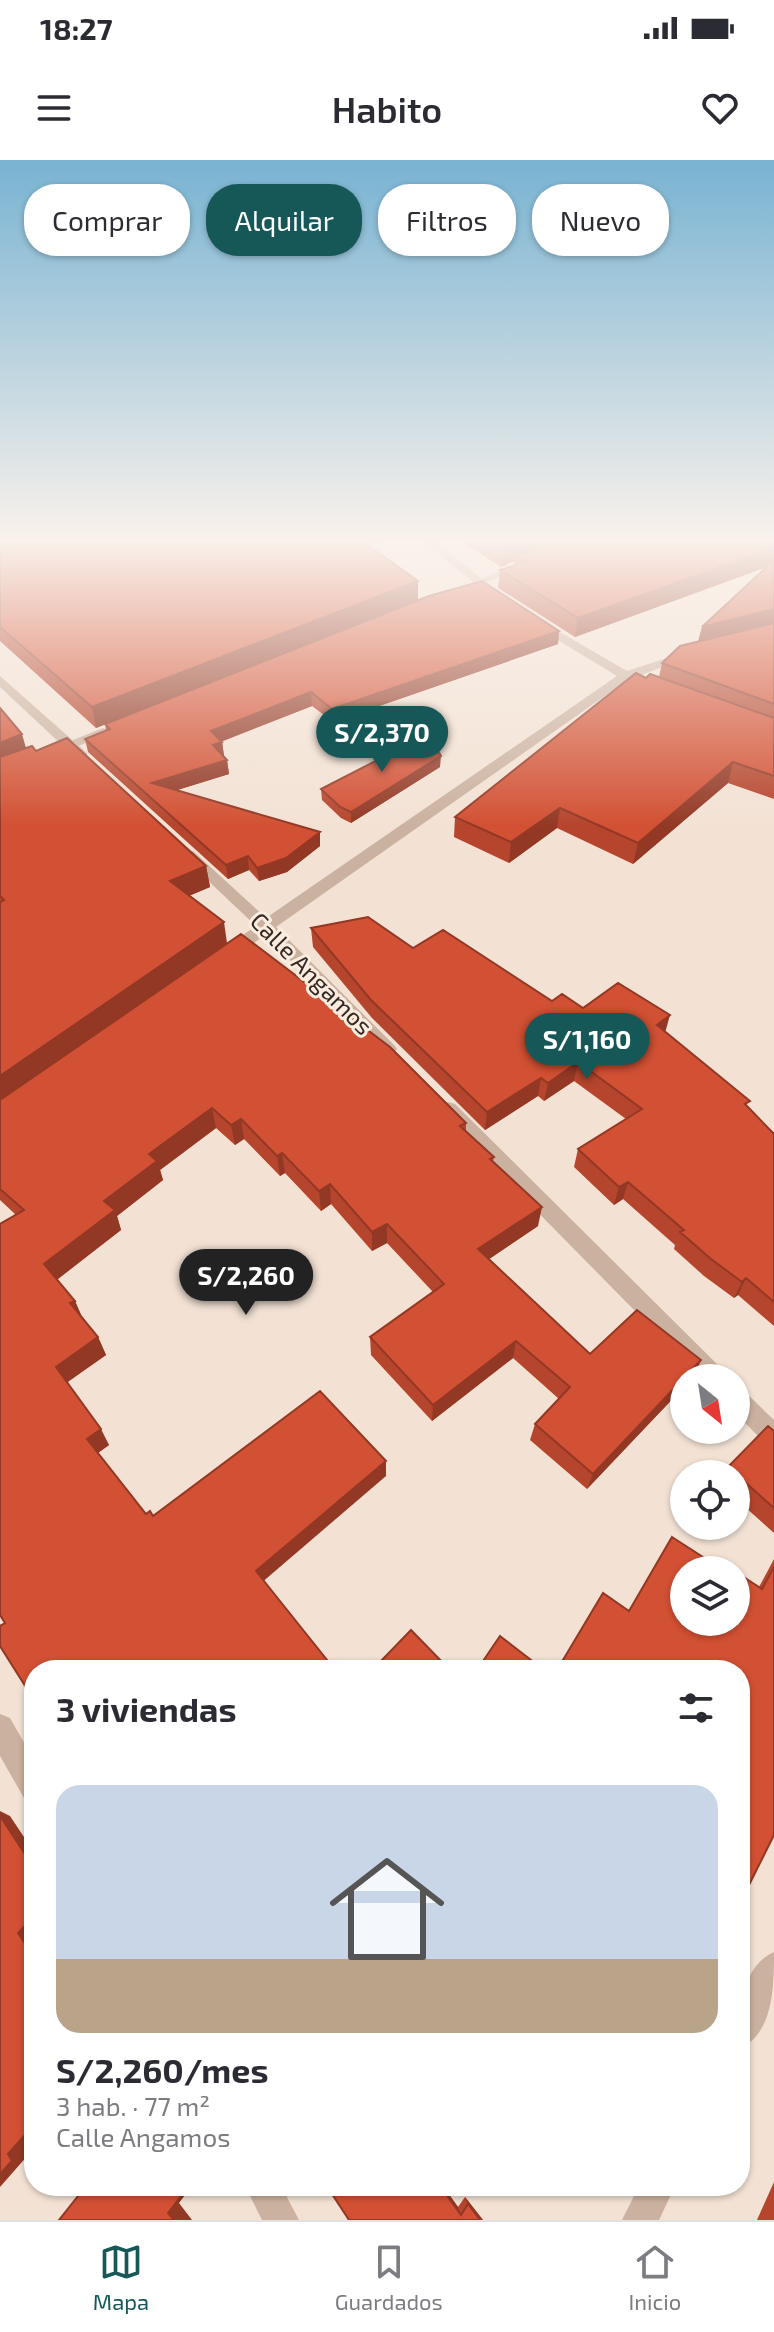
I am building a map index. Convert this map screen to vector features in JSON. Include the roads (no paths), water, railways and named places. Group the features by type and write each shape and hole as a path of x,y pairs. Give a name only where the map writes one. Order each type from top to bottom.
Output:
{"street":[{"path":"557,635 623,677 653,688"},
{"path":"215,963 623,677 705,651"},
{"path":"0,680 94,767"},
{"path":"0,774 115,729"},
{"name":"Calle Angamos","path":"174,842 266,927 401,1062"},
{"path":"435,1096 702,1364"},
{"path":"750,1412 774,1436"},
{"path":"0,1728 24,1770"},
{"path":"750,2013 774,1968"},
{"path":"268,2196 281,2220"},
{"path":"640,2220 653,2196"}]}
